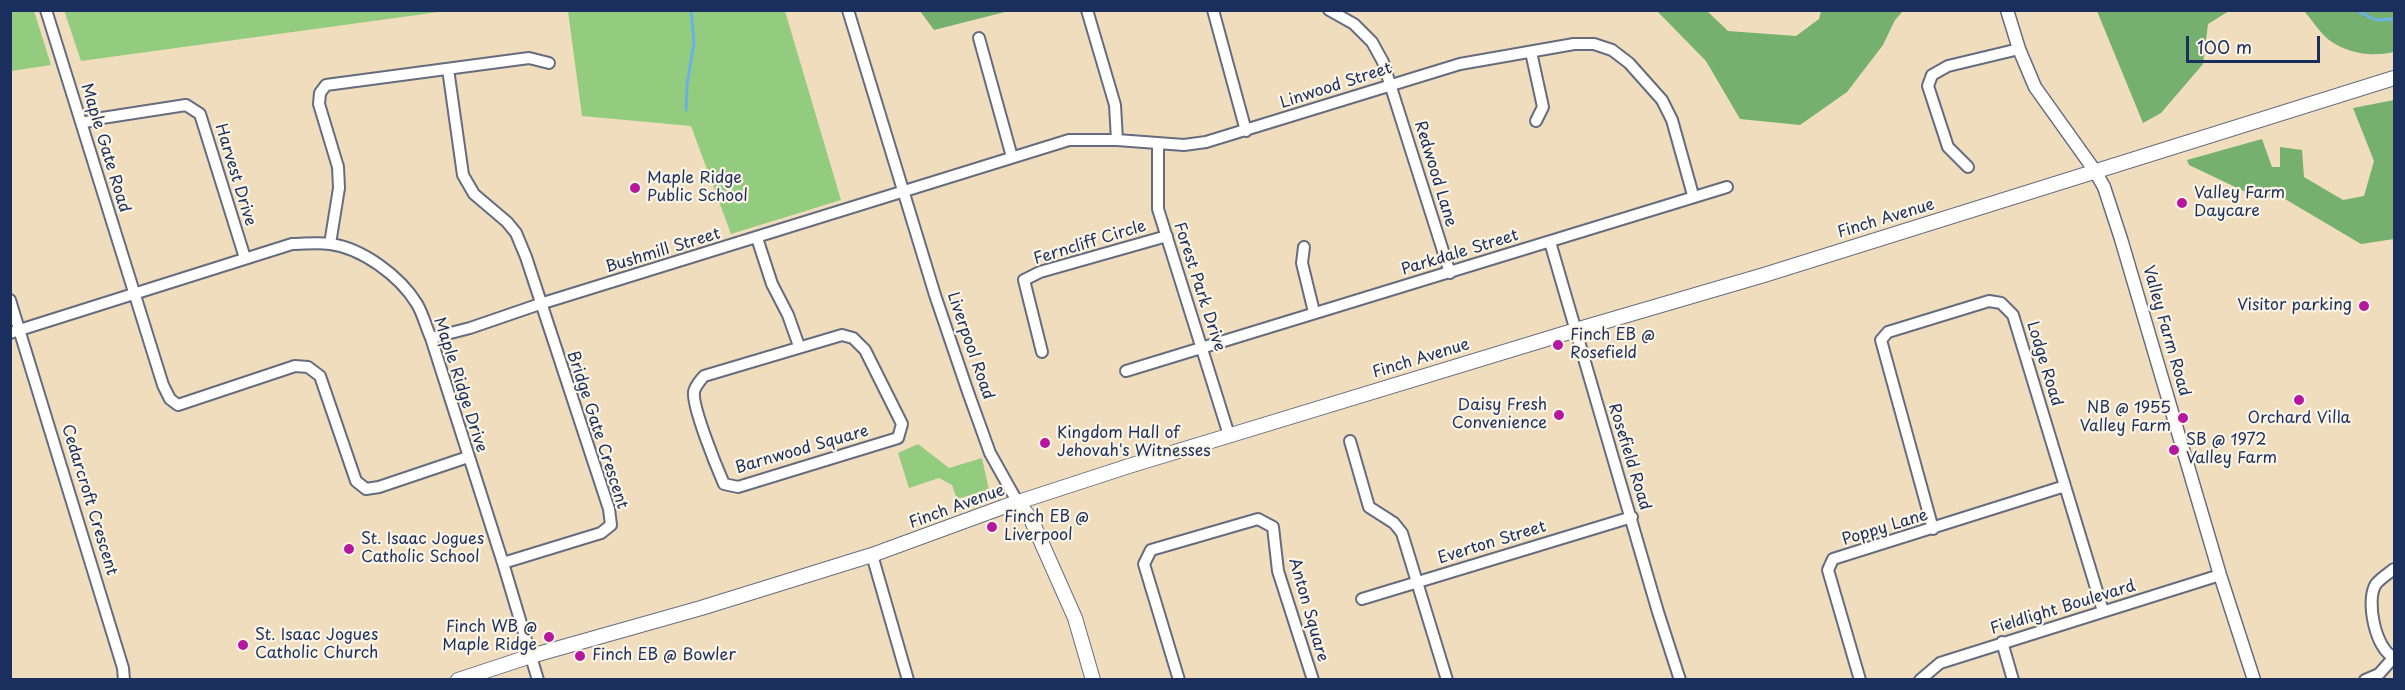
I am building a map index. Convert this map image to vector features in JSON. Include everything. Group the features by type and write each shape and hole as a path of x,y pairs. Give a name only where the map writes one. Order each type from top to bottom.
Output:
{"main road":[{"name":"Finch Avenue","path":"458,680 531,656 701,608 872,555 1018,503 1229,435 1764,275 2394,78"},
{"name":"Liverpool Road","path":"1018,503 1031,519 1075,618 1093,680"}],"street":[{"name":"Maple Gate Road","path":"46,10 163,386 170,399 178,405 271,373 295,366 308,367 320,376 356,481 366,489 379,487 468,457"},
{"name":"Liverpool Road","path":"848,10 968,393 990,453 1018,503"},
{"path":"1087,10 1115,105 1117,140"},
{"path":"1213,10 1246,131"},
{"name":"Redwood Lane","path":"1329,10 1353,24 1372,42 1383,62 1392,84 1450,273"},
{"name":"Valley Farm Road","path":"2007,10 2019,49 2035,87 2095,171 2104,188 2220,575 2254,680"},
{"path":"979,38 1012,157"},
{"name":"Linwood Street","path":"904,192 1069,141 1117,140 1184,145 1206,142 1460,64 1574,44 1594,44 1612,50 1629,63 1662,99 1672,120 1693,195"},
{"path":"1968,167 1948,147 1928,86 1932,75 1948,66 2019,49"},
{"path":"1531,52 1543,107 1536,121"},
{"path":"330,244 339,188 338,167 319,104 320,93 326,85 529,58 549,63"},
{"path":"448,69 463,175 474,194 507,222 516,233 540,304"},
{"name":"Harvest Drive","path":"82,123 186,105 200,114 245,258"},
{"name":"Forest Park Drive","path":"1158,144 1158,209 1229,435"},
{"name":"Parkdale Street","path":"1202,348 1274,327 1314,312 1550,242 1693,195 1727,187"},
{"name":"Bushmill Street","path":"431,338 470,328 540,304 904,192"},
{"name":"Ferncliff Circle","path":"1042,352 1024,280 1040,272 1167,236"},
{"path":"757,237 772,284 788,315 799,346"},
{"name":"Rosefield Road","path":"1550,242 1680,680"},
{"name":"Maple Ridge Drive","path":"15,332 292,244 330,244 356,252 377,264 401,285 417,304 431,338 503,562 538,680"},
{"path":"1304,247 1302,263 1314,312"},
{"name":"Cedarcroft Crescent","path":"10,300 15,332 86,541 123,668 124,680"},
{"name":"Lodge Road","path":"1934,529 1881,340 1888,332 1989,302 2001,303 2013,315 2103,610"},
{"name":"Bridge Gate Crescent","path":"503,562 601,533 611,525 609,510 540,304"},
{"name":"Barnwood Square","path":"842,334 853,338 865,350 902,424 900,435 893,440 738,487 724,484 700,418 694,393 697,383 704,376 799,346 842,334"},
{"path":"1126,371 1202,348"},
{"path":"1350,441 1369,507 1394,523 1402,533 1447,680"},
{"name":"Poppy Lane","path":"1860,680 1828,570 1833,559 2065,486"},
{"name":"Everton Street","path":"1362,599 1632,517"},
{"name":"Anton Square","path":"1179,680 1144,564 1151,550 1258,519 1274,527 1278,572 1313,680"},
{"path":"872,555 908,680"},
{"path":"2365,680 2379,674 2394,657 2390,655 2377,636 2370,603 2375,585 2394,568"},
{"name":"Fieldlight Boulevard","path":"1920,680 1940,663 2220,575"},
{"path":"2002,642 2013,680"}],"green space":[{"path":"11,10 34,11 51,65 11,71"},
{"path":"64,10 446,11 81,61"},
{"path":"568,11 785,11 841,200 731,234 691,126 582,116"},
{"path":"920,11 1009,11 934,30"},
{"path":"1657,11 1707,11 1728,31 1796,36 1819,19 1821,11 1903,11 1895,20 1883,45 1847,92 1800,125 1740,119 1706,61"},
{"path":"2097,11 2229,11 2208,24 2203,64 2161,113 2143,123"},
{"path":"2304,11 2394,11 2394,52 2360,53 2337,45 2319,30"},
{"path":"2394,100 2394,239 2361,244 2285,199 2252,195 2189,165 2187,160 2262,139 2272,167 2280,167 2280,147 2302,150 2304,177 2343,200 2364,196 2374,161 2353,108"},
{"path":"918,444 949,468 982,458 989,490 957,499 952,485 939,478 909,488 898,453"}],"waterway":[{"path":"686,110 687,85 694,43 691,10"},
{"path":"2355,10 2376,20 2394,19"}],"place":[{"name":"Maple Ridge Public School","path":"635,188"},
{"name":"Valley Farm Daycare","path":"2182,203"},
{"name":"Visitor parking","path":"2364,306"},
{"name":"Finch EB @ Rosefield","path":"1558,345"},
{"name":"Orchard Villa","path":"2299,400"},
{"name":"Daisy Fresh Convenience","path":"1559,415"},
{"name":"NB @ 1955 Valley Farm","path":"2183,418"},
{"name":"Kingdom Hall of Jehovah's Witnesses","path":"1045,443"},
{"name":"SB @ 1972 Valley Farm","path":"2174,450"},
{"name":"Finch EB @ Liverpool","path":"992,527"},
{"name":"St. Isaac Jogues Catholic School","path":"349,549"},
{"name":"Finch WB @ Maple Ridge","path":"549,637"},
{"name":"St. Isaac Jogues Catholic Church","path":"243,645"},
{"name":"Finch EB @ Bowler","path":"580,656"}]}
